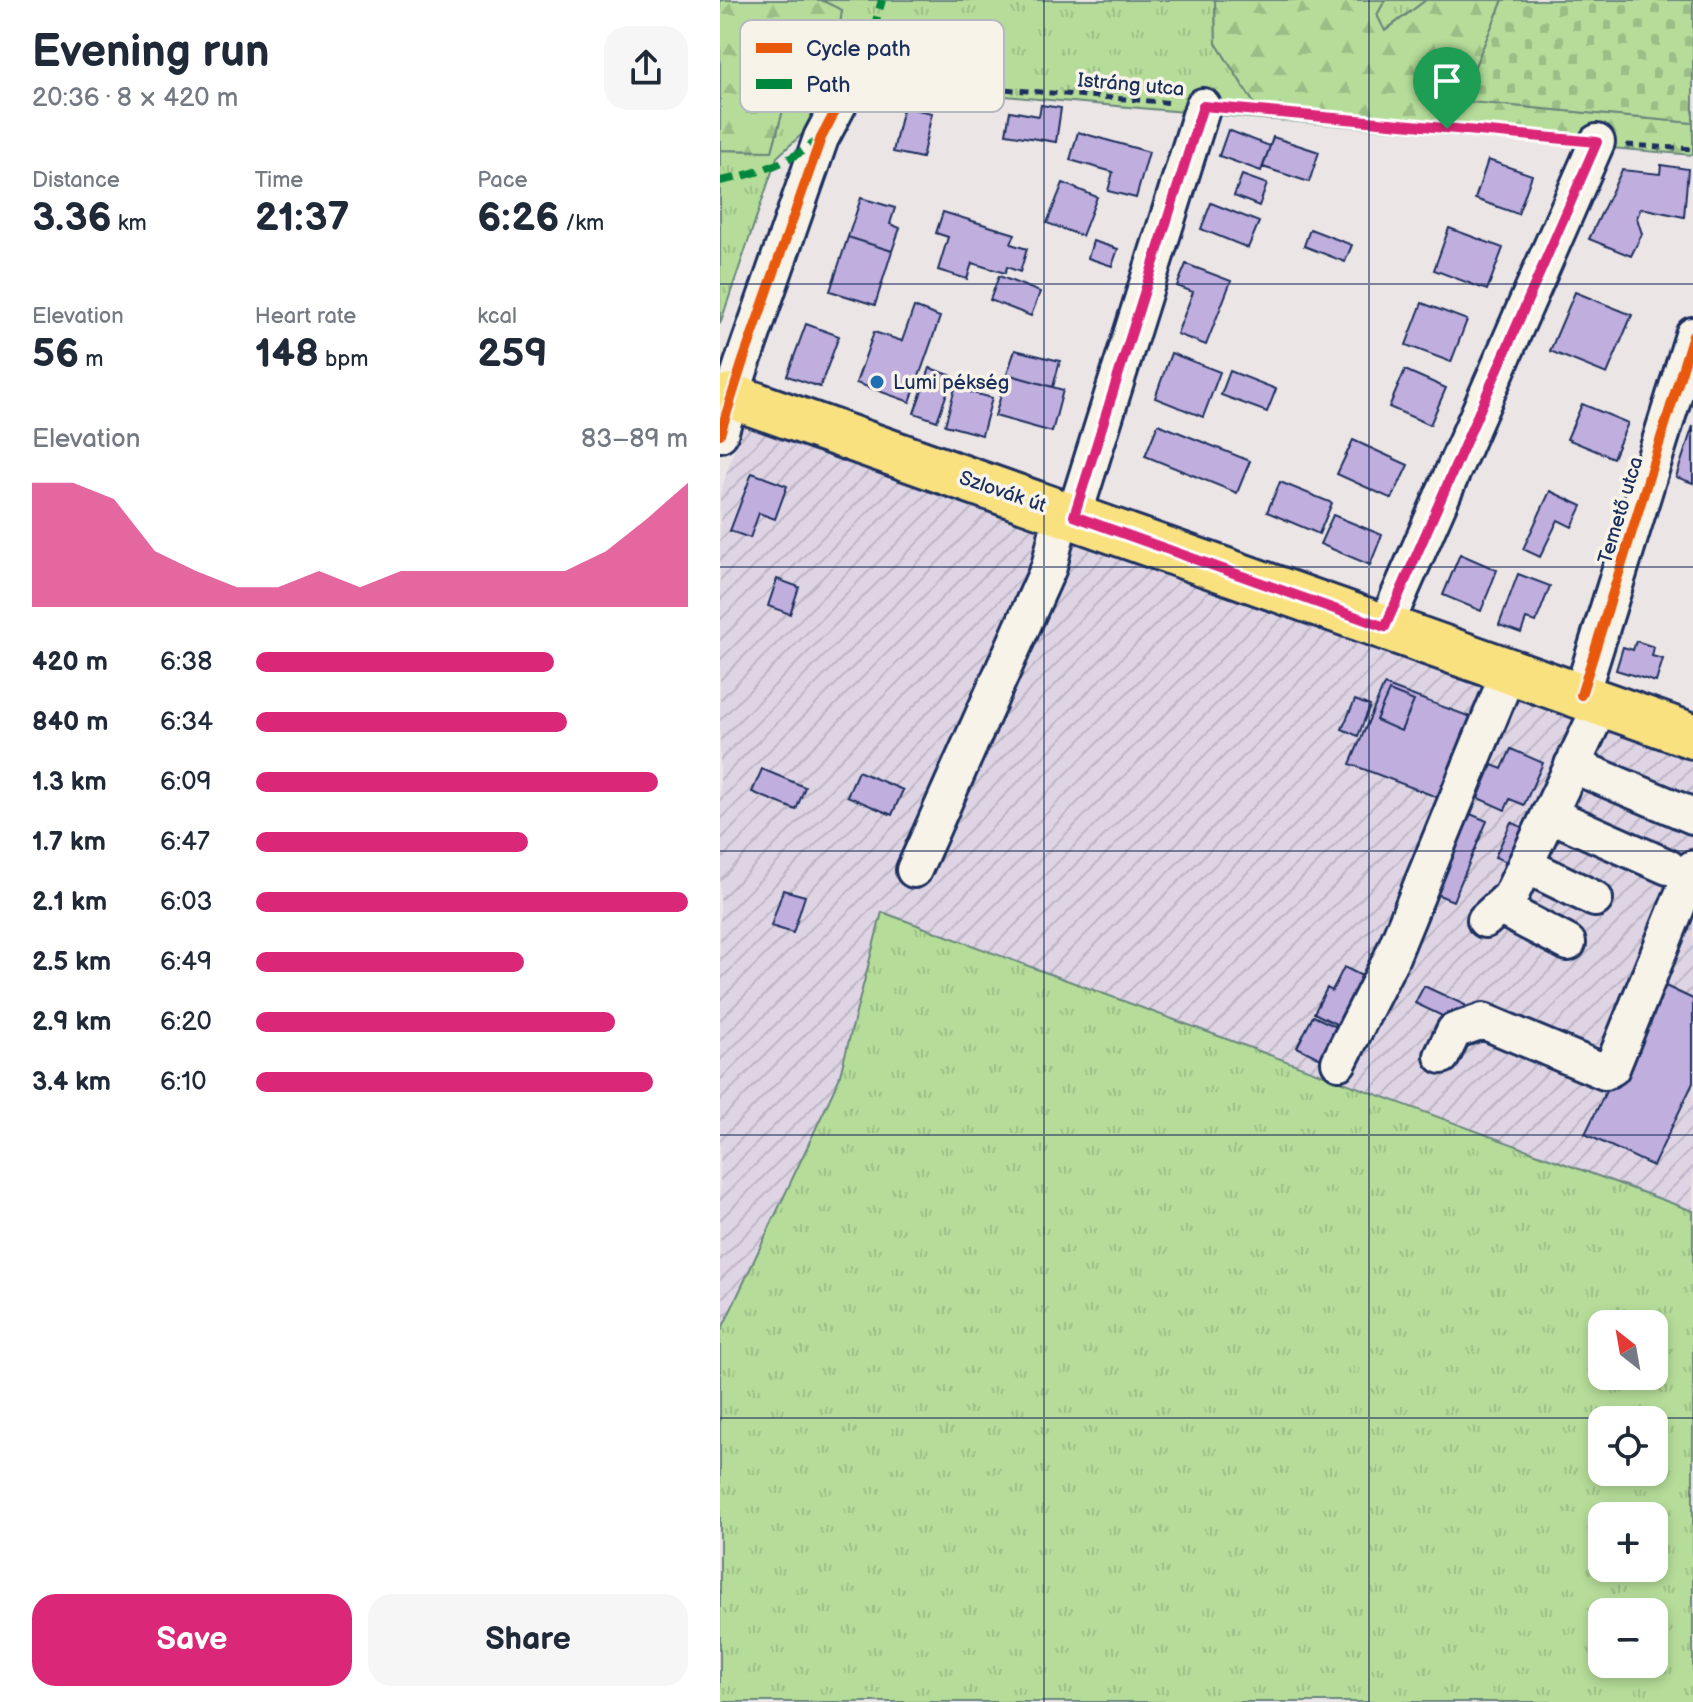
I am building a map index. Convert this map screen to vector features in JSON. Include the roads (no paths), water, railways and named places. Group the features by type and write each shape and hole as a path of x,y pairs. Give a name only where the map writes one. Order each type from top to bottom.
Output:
{"main road":[{"name":"Szlovák út","path":"724,407 1068,514 1693,736"}],"street":[{"path":"914,870 1049,567 1203,106"},
{"path":"724,407 821,138 835,112"},
{"path":"1385,627 1597,142"},
{"name":"Temető utca","path":"1568,943 1492,913 1510,897 1572,765 1693,335"},
{"path":"1339,1062 1391,959 1509,671"},
{"path":"1572,765 1693,816"},
{"path":"1442,1056 1454,1031 1483,1021 1605,1072 1612,1068 1681,868 1549,814"},
{"path":"1525,865 1595,899"}],"place":[{"name":"Lumi pékség","path":"877,382"}]}
